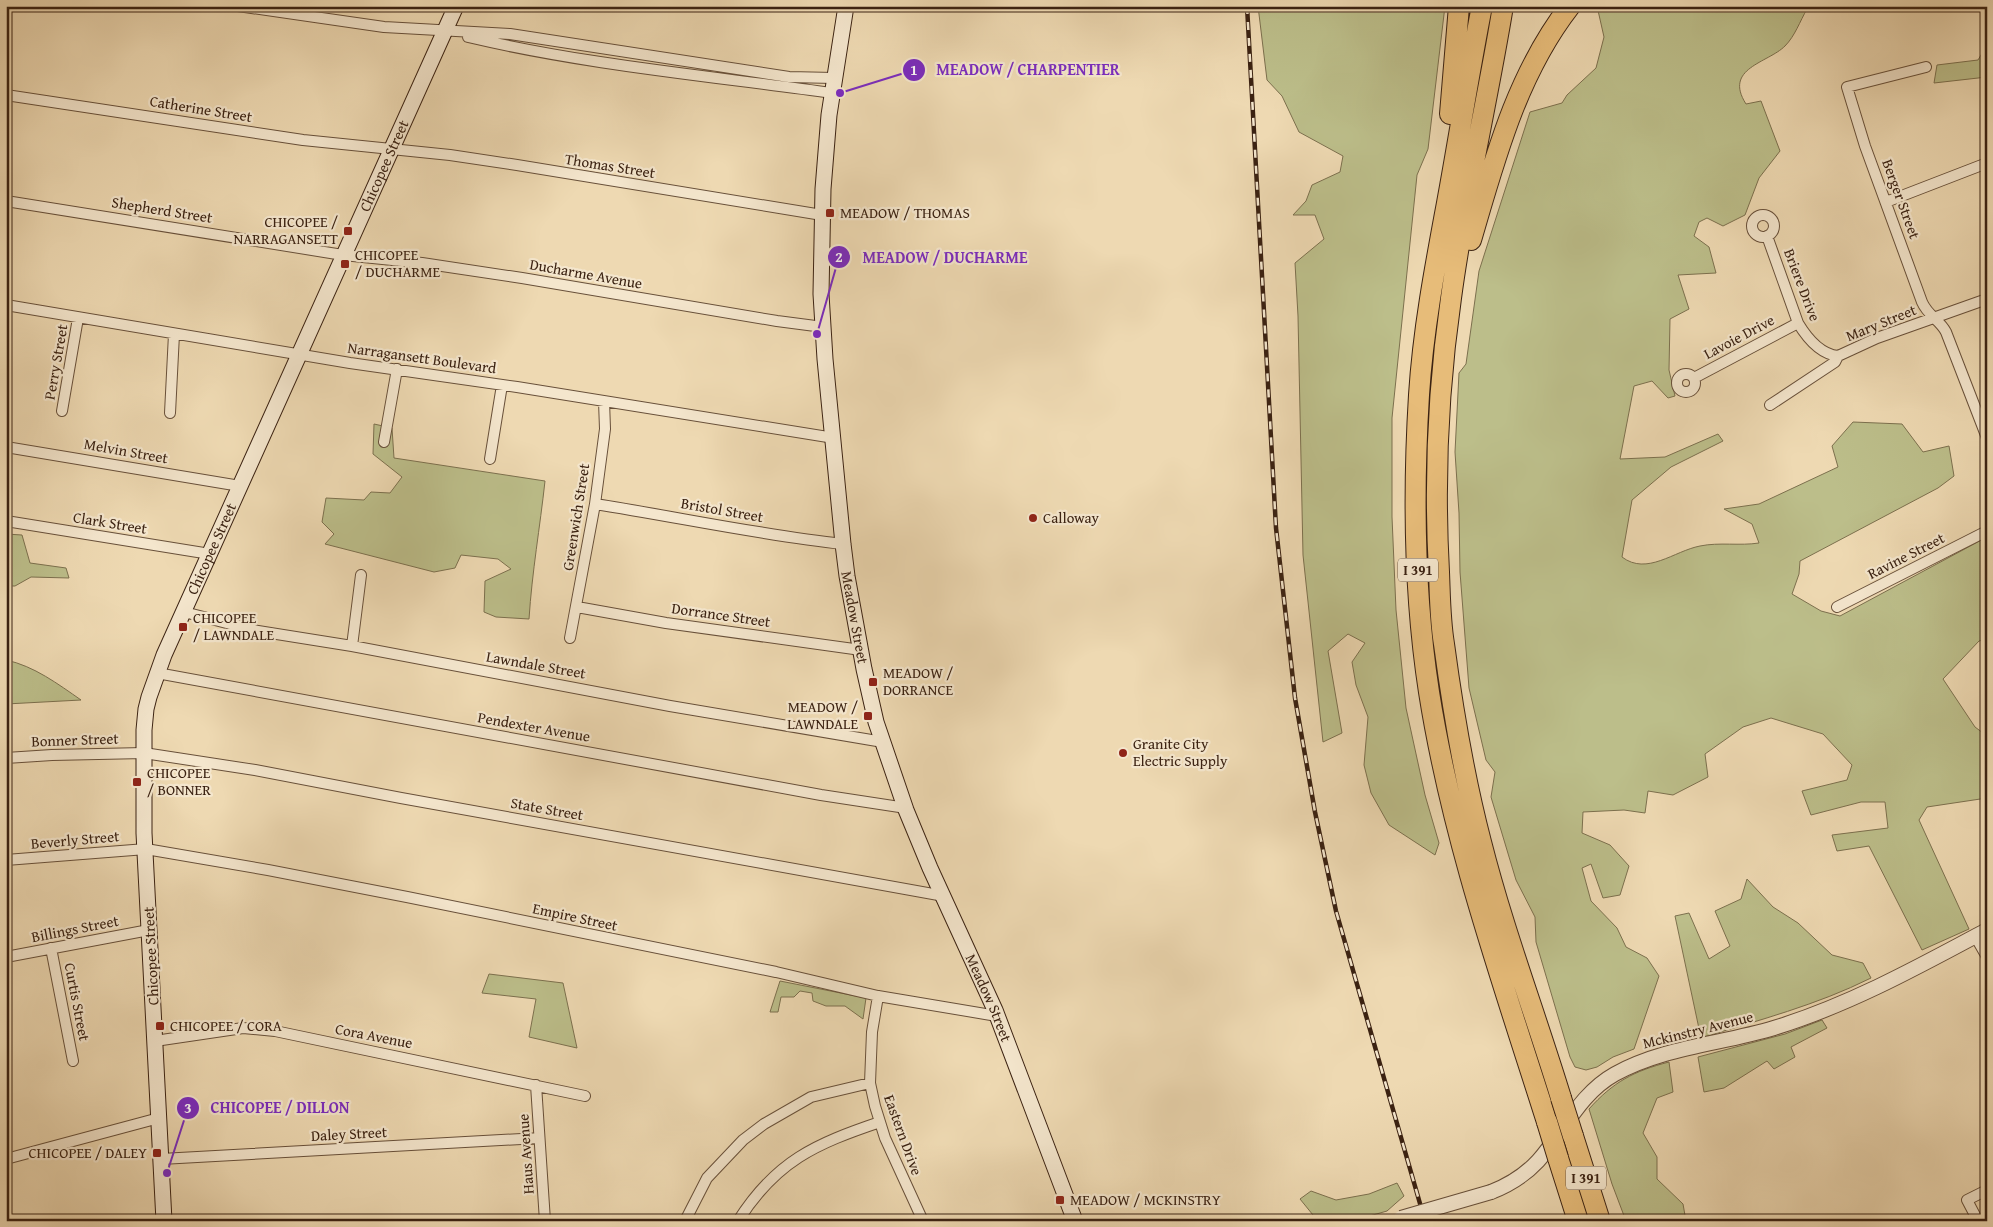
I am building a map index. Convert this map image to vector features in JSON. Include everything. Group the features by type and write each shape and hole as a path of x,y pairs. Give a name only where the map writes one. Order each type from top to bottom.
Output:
{"highway":[{"path":"1439,241 1459,6"},
{"name":"I 391","path":"1482,6 1439,241 1425,335 1419,395 1416,507 1421,614 1425,657 1442,763 1461,841 1578,1221"},
{"name":"I 391","path":"1503,6 1475,149 1448,322 1443,367 1438,436 1436,531 1443,643 1456,725 1481,841 1503,918 1600,1221"},
{"path":"1448,322 1508,121 1540,51 1570,6"}],"main road":[{"name":"Chicopee Street","path":"164,1221 146,849 144,753 146,709 157,673 456,6"},
{"name":"Meadow Street","path":"846,6 833,86 824,168 821,278 823,327 834,438 836,482 847,576 876,722 906,808 997,1016 1075,1221"}],"street":[{"path":"238,6 384,27 510,34 789,77 833,86"},
{"path":"445,31 506,46 721,80 833,86"},
{"path":"547,53 550,41"},
{"path":"637,67 639,54"},
{"name":"Berger Street","path":"1926,66 1847,87 1865,146 1922,302 1925,309 1943,326 1946,332 1987,438"},
{"path":"721,80 723,67"},
{"name":"Catherine Street","path":"6,95 303,140 392,149"},
{"name":"Thomas Street","path":"392,149 517,165 822,215"},
{"path":"1886,202 1987,163"},
{"name":"Shepherd Street","path":"6,201 344,255"},
{"name":"Briere Drive","path":"1767,236 1798,323 1805,335 1829,355 1838,356"},
{"name":"Ducharme Avenue","path":"344,255 422,263 503,275 823,327"},
{"name":"Mary Street","path":"1770,405 1835,362 1838,356 1877,338 1987,299"},
{"name":"Narragansett Boulevard","path":"6,305 174,334 834,438"},
{"name":"Perry Street","path":"62,411 78,318"},
{"name":"Lavoie Drive","path":"1694,378 1798,323"},
{"path":"170,413 174,334"},
{"path":"384,442 397,369"},
{"path":"490,459 502,385"},
{"name":"Greenwich Street","path":"570,638 595,504 605,429 604,401"},
{"name":"Melvin Street","path":"6,447 240,486"},
{"name":"Bristol Street","path":"595,504 662,514 790,538 843,544"},
{"name":"Clark Street","path":"6,521 210,554"},
{"name":"Ravine Street","path":"1837,607 1987,531"},
{"path":"352,646 362,575"},
{"name":"Dorrance Street","path":"576,607 684,625 861,650"},
{"name":"Lawndale Street","path":"184,612 258,631 352,646 670,706 883,742"},
{"name":"Pendexter Avenue","path":"157,673 821,795 906,808"},
{"name":"Bonner Street","path":"6,758 144,753"},
{"name":"State Street","path":"144,753 256,770 410,800 944,896"},
{"name":"Beverly Street","path":"6,860 146,849"},
{"name":"Empire Street","path":"146,849 398,895 776,972 878,996 997,1016"},
{"name":"Billings Street","path":"6,957 149,930"},
{"path":"1981,933 1987,957"},
{"name":"Mckinstry Avenue","path":"1397,1220 1491,1192 1509,1184 1527,1171 1542,1155 1581,1101 1614,1074 1657,1055 1750,1035 1814,1014 1873,989 1981,933"},
{"name":"Curtis Street","path":"52,948 74,1061"},
{"name":"Eastern Drive","path":"878,996 872,1032 870,1083 880,1122 923,1221"},
{"name":"Cora Avenue","path":"155,1041 242,1028 261,1030 463,1069 585,1096"},
{"path":"684,1221 707,1178 743,1140 764,1124 811,1097 870,1083"},
{"name":"Haus Avenue","path":"536,1085 545,1221"},
{"path":"6,1159 159,1118"},
{"path":"738,1221 755,1195 780,1170 834,1138 880,1122"},
{"name":"Daley Street","path":"160,1159 539,1138"},
{"path":"1978,1221 1967,1200 1987,1190"}],"green space":[{"path":"1258,6 1445,6 1428,149 1417,175 1392,418 1392,517 1396,610 1406,708 1425,795 1439,843 1435,855 1389,825 1371,793 1364,765 1368,717 1356,685 1352,662 1365,643 1348,634 1328,651 1342,733 1323,742 1303,555 1298,316 1295,263 1324,239 1315,215 1293,215 1306,201 1312,185 1340,172 1343,156 1299,132 1282,96 1267,80"},
{"path":"1597,6 1813,6 1807,9 1789,42 1778,52 1750,68 1740,82 1740,92 1746,104 1761,101 1780,151 1759,178 1745,215 1723,226 1707,218 1699,222 1694,236 1709,247 1716,273 1678,275 1689,309 1670,319 1669,370 1675,396 1668,398 1652,381 1634,386 1620,459 1665,457 1718,434 1723,441 1671,467 1632,500 1622,557 1631,562 1651,563 1700,546 1759,543 1752,524 1724,509 1759,504 1838,467 1832,446 1853,422 1902,424 1923,452 1949,446 1954,476 1938,488 1800,561 1799,574 1792,594 1821,611 1840,616 1987,537 1987,639 1979,641 1943,679 1975,727 1987,736 1987,798 1927,807 1919,820 1969,929 1922,950 1869,846 1837,851 1832,835 1888,828 1885,802 1861,802 1811,815 1802,791 1847,780 1852,765 1823,734 1771,718 1743,727 1705,754 1708,777 1673,795 1648,791 1645,813 1624,810 1583,812 1582,833 1610,845 1629,866 1620,895 1603,898 1591,864 1582,868 1591,901 1617,928 1626,947 1647,958 1659,976 1634,1049 1613,1057 1597,1067 1586,1070 1575,1067 1570,1057 1536,942 1535,917 1516,880 1491,797 1495,772 1486,760 1469,688 1460,572 1455,452 1459,373 1466,364 1479,271 1530,112 1562,103 1567,95 1596,68 1604,37"},
{"path":"1987,45 1987,77 1934,83 1937,65 1978,60"},
{"path":"374,424 392,428 394,458 545,481 529,619 496,617 484,612 485,581 511,569 498,559 461,555 455,568 434,572 325,544 334,534 322,522 326,498 364,500 371,492 390,493 402,477 373,454"},
{"path":"6,534 22,535 30,563 66,568 69,578 31,577 15,586 6,586"},
{"path":"6,660 36,671 81,700 6,704"},
{"path":"1747,879 1773,907 1798,923 1832,955 1863,963 1871,978 1809,1004 1701,1038 1675,916 1689,913 1709,959 1730,946 1715,911 1741,899"},
{"path":"489,974 563,983 577,1048 529,1037 536,999 482,993"},
{"path":"780,981 866,998 863,1019 845,1006 826,1006 813,1001 812,993 800,991 794,997 781,997 778,1012 770,1012"},
{"path":"1822,1020 1827,1028 1791,1047 1795,1057 1774,1069 1767,1061 1724,1088 1704,1092 1698,1057 1785,1034"},
{"path":"1669,1062 1673,1092 1657,1098 1643,1133 1657,1157 1657,1179 1683,1204 1686,1221 1626,1221 1612,1184 1589,1109 1607,1092 1625,1079 1645,1069"},
{"path":"1397,1183 1404,1196 1387,1211 1352,1221 1304,1221 1313,1215 1300,1199 1311,1191 1336,1200 1369,1194"}],"railway":[{"path":"1247,6 1276,528 1295,698 1315,812 1336,911 1425,1221"}],"place":[{"name":"MEADOW / CHARPENTIER","path":"840,93"},
{"name":"MEADOW / THOMAS","path":"830,213"},
{"name":"CHICOPEE / NARRAGANSETT","path":"348,231"},
{"name":"CHICOPEE / DUCHARME","path":"345,264"},
{"name":"MEADOW / DUCHARME","path":"817,334"},
{"name":"Calloway","path":"1033,518"},
{"name":"CHICOPEE / LAWNDALE","path":"183,627"},
{"name":"MEADOW / DORRANCE","path":"873,682"},
{"name":"MEADOW / LAWNDALE","path":"868,716"},
{"name":"Granite City Electric Supply","path":"1123,753"},
{"name":"CHICOPEE / BONNER","path":"137,782"},
{"name":"CHICOPEE / CORA","path":"160,1026"},
{"name":"CHICOPEE / DALEY","path":"157,1153"},
{"name":"CHICOPEE / DILLON","path":"167,1173"},
{"name":"MEADOW / MCKINSTRY","path":"1060,1200"}]}
